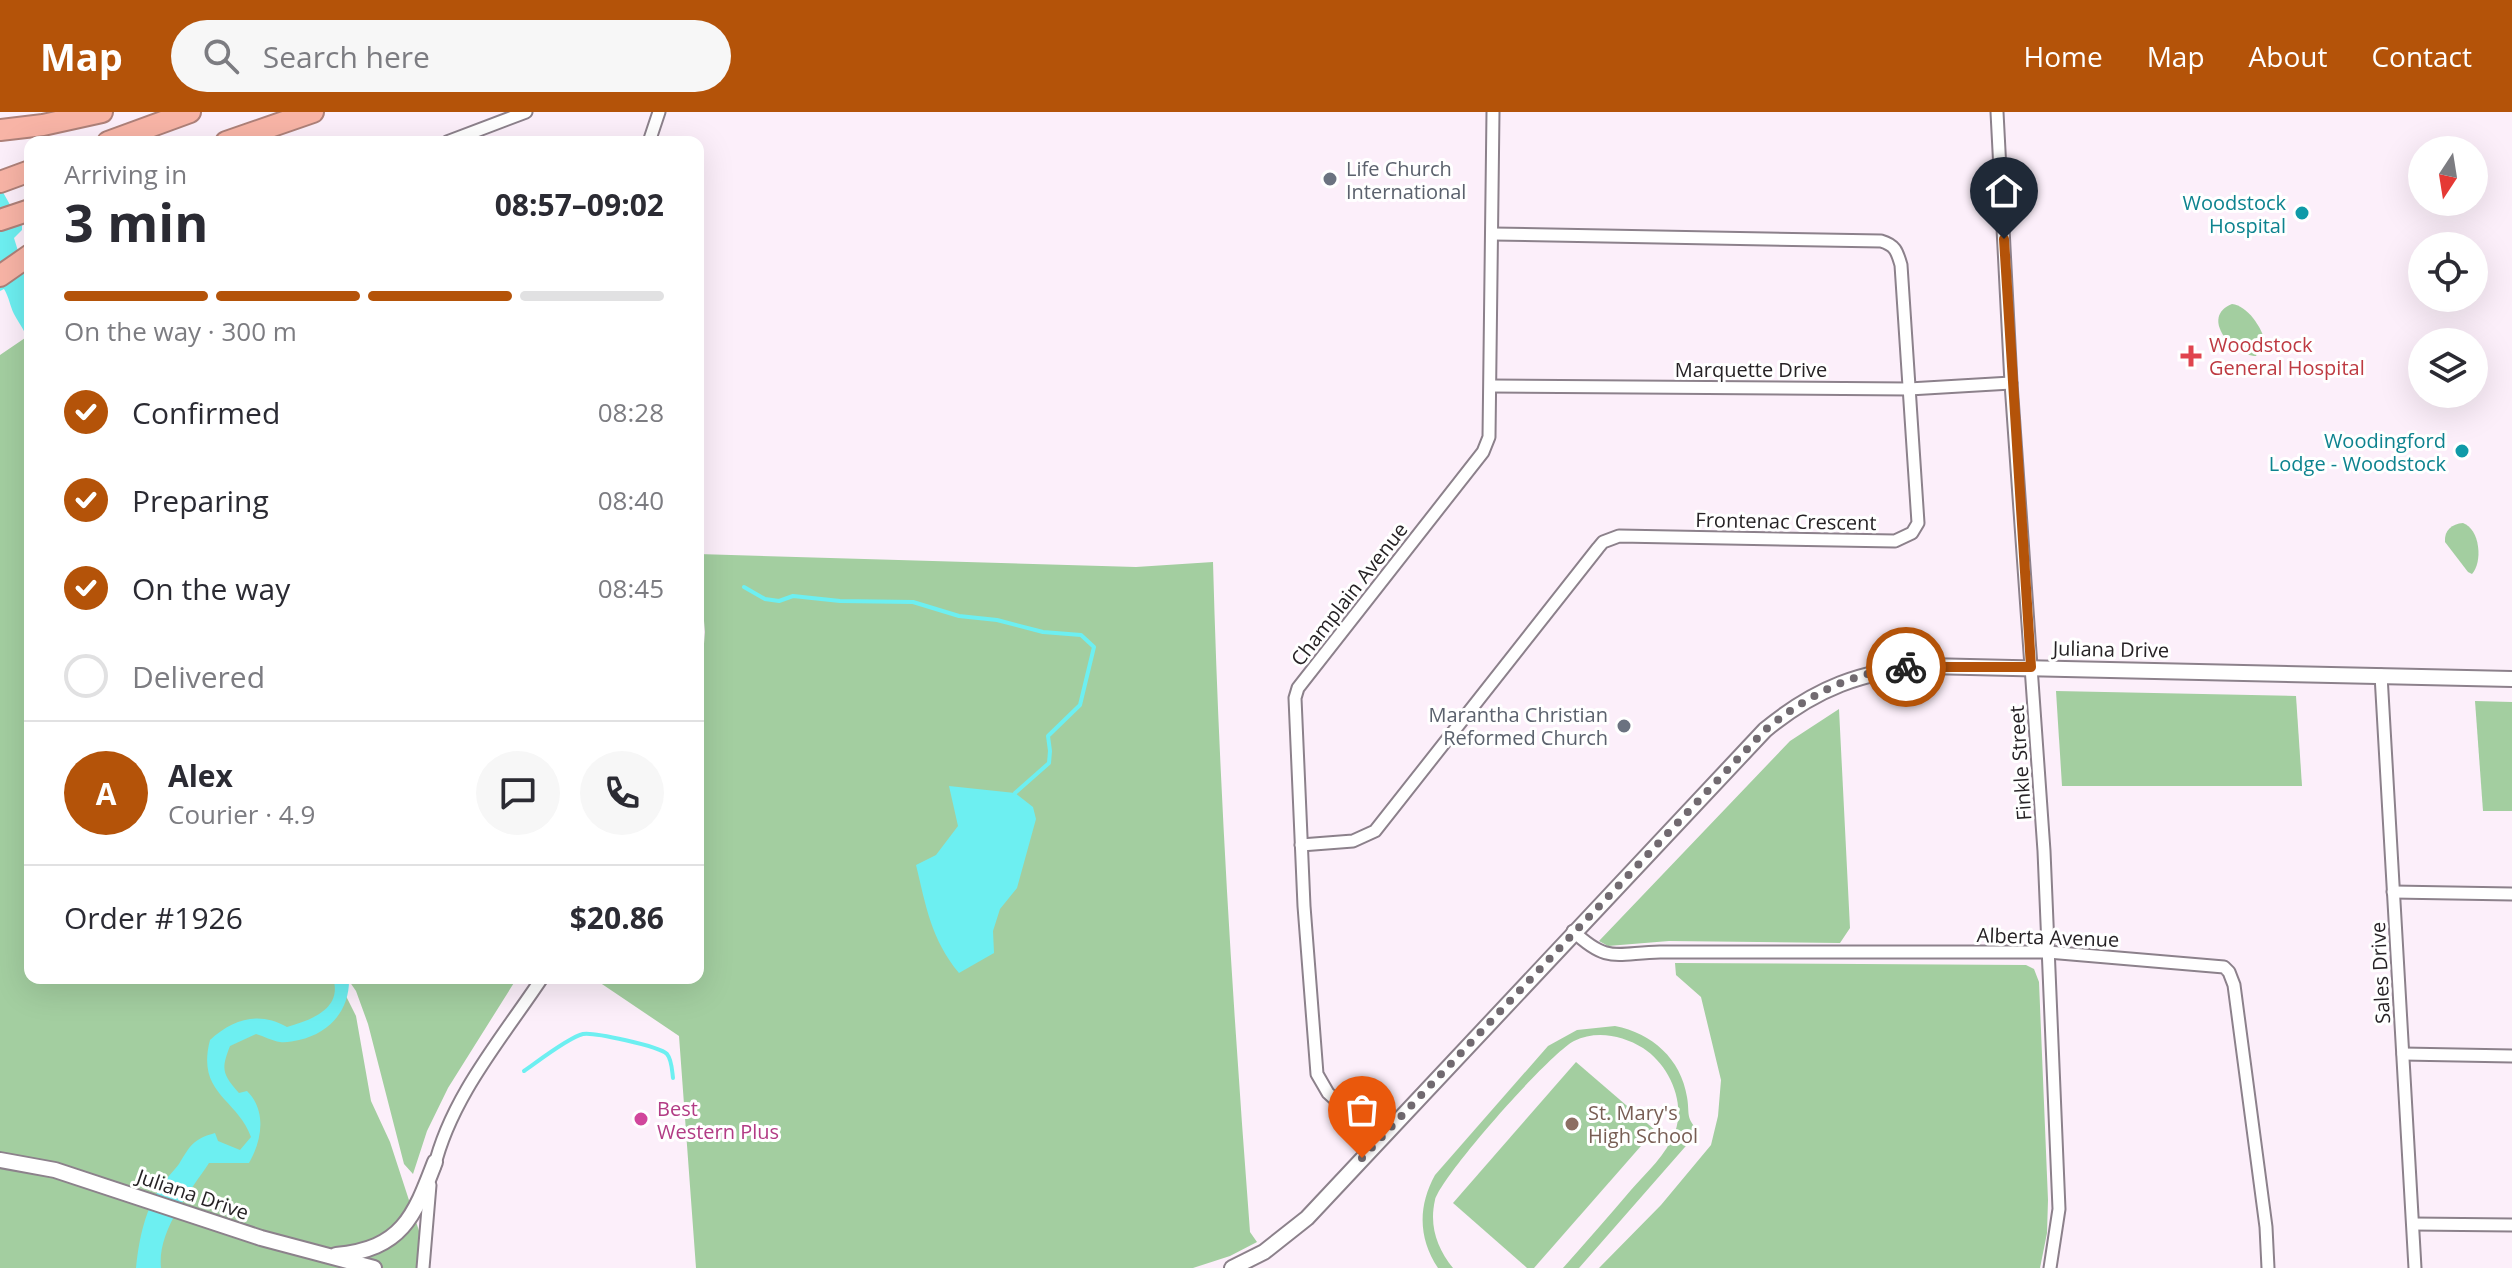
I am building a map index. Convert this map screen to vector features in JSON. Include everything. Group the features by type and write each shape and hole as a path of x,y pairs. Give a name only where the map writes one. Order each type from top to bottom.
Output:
{"highway":[{"path":"0,130 102,112"},
{"path":"124,136 190,112"},
{"path":"244,136 315,112"},
{"path":"268,136 315,112"},
{"path":"0,276 24,259"}],"street":[{"path":"463,136 526,112"},
{"path":"651,136 659,112"},
{"name":"Champlain Avenue","path":"1379,1139 1328,1093 1317,1074 1295,709 1298,688 1483,452 1489,437 1493,112"},
{"name":"Finkle Street","path":"1997,112 2011,383 2044,851 2059,1209 2050,1268"},
{"name":"Frontenac Crescent","path":"1301,845 1353,841 1375,831 1598,548 1610,538 1895,541 1912,533 1918,523 1901,265 1897,250 1887,243 1493,234"},
{"name":"Marquette Drive","path":"1491,386 1909,389 2011,383"},
{"name":"Juliana Drive","path":"1232,1268 1264,1252 1307,1218 1573,931 1765,730 1814,695 1866,673 1927,666 2512,679"},
{"name":"Sales Drive","path":"2381,675 2415,1268"},
{"path":"2393,892 2512,894"},
{"name":"Alberta Avenue","path":"1573,931 1590,947 1611,955 1660,952 2048,952 2218,966 2229,972 2234,985 2266,1227 2268,1268"},
{"path":"307,1252 336,1255 373,1248 411,1220 461,1099 538,984"},
{"path":"2403,1054 2512,1056"},
{"name":"Juliana Drive","path":"0,1160 55,1170 307,1252 374,1268"},
{"path":"423,1268 426,1214 435,1162"},
{"path":"2413,1224 2512,1225"}],"green space":[{"path":"2232,304 2248,313 2260,330 2265,341 2256,356 2238,350 2223,335 2219,318 2223,310"},
{"path":"24,339 24,984 340,984 356,1016 371,1101 390,1142 421,1237 424,1268 0,1268 0,355"},
{"path":"2463,523 2473,532 2478,546 2478,562 2472,574 2445,542 2450,528"},
{"path":"704,554 1136,567 1213,562 1232,981 1250,1232 1257,1242 1230,1256 1193,1268 696,1268 679,1036 602,984 704,984"},
{"path":"2056,691 2296,696 2302,786 2062,786"},
{"path":"2475,701 2512,702 2512,811 2483,811"},
{"path":"1839,709 1850,928 1840,943 1669,941 1608,946 1599,941 1790,741"},
{"path":"1675,963 2026,965 2034,969 2039,982 2048,1200 2047,1233 2040,1268 1599,1268 1661,1205 1711,1145 1718,1116 1721,1080 1701,997 1676,975"},
{"path":"351,984 513,984 448,1088 427,1131 413,1174 404,1164 368,1024"},
{"path":"1615,1026 1641,1035 1663,1050 1671,1060 1684,1083 1690,1119 1699,1131 1579,1268 1563,1268 1661,1156 1675,1132 1678,1120 1673,1085 1661,1064 1643,1048 1626,1040 1600,1035 1574,1041 1521,1090 1475,1142 1442,1187 1433,1210 1434,1228 1439,1245 1453,1268 1438,1268 1427,1245 1423,1222 1425,1198 1435,1175 1548,1046 1577,1030"},
{"path":"1576,1062 1655,1130 1534,1268 1527,1268 1453,1203"}],"water":[{"path":"0,187 22,226 14,238 24,267 24,330 6,292 4,289 0,291"},
{"path":"949,786 1015,793 1033,807 1036,819 1017,888 1000,909 993,931 994,953 959,973 936,935 916,865 936,855 958,826"},
{"path":"334,984 348,984 342,1010 320,1032 285,1042 256,1034 230,1046 224,1066 226,1076 239,1093 247,1091 258,1107 260,1126 253,1154 249,1163 209,1163 169,1226 161,1254 161,1268 136,1268 147,1213 157,1193 189,1148 215,1133 218,1141 240,1150 251,1137 245,1124 213,1084 207,1058 210,1040 237,1022 247,1020 266,1019 287,1027 306,1021 323,1012 335,989"}],"waterway":[{"path":"744,587 765,599 779,601 793,596 840,601 913,602 959,616 997,620 1043,632 1081,635 1094,647 1080,705 1048,736 1049,763 1015,793"},
{"path":"524,1071 570,1040 589,1034 626,1040 662,1051 670,1059 673,1078"}],"way so far":[{"path":"1362,1158 1765,730 1788,710 1839,683 1866,673 1906,667"}],"place":[{"name":"Life Church International","path":"1330,179"},
{"name":"Woodstock Hospital","path":"2302,213"},
{"name":"Woodstock General Hospital","path":"2191,356"},
{"name":"Woodingford Lodge - Woodstock","path":"2462,451"},
{"name":"Marantha Christian Reformed Church","path":"1624,726"},
{"name":"Best Western Plus","path":"641,1119"},
{"name":"St. Mary's High School","path":"1572,1124"}],"route":[{"path":"1906,667 2031,667 2004,239"}]}
